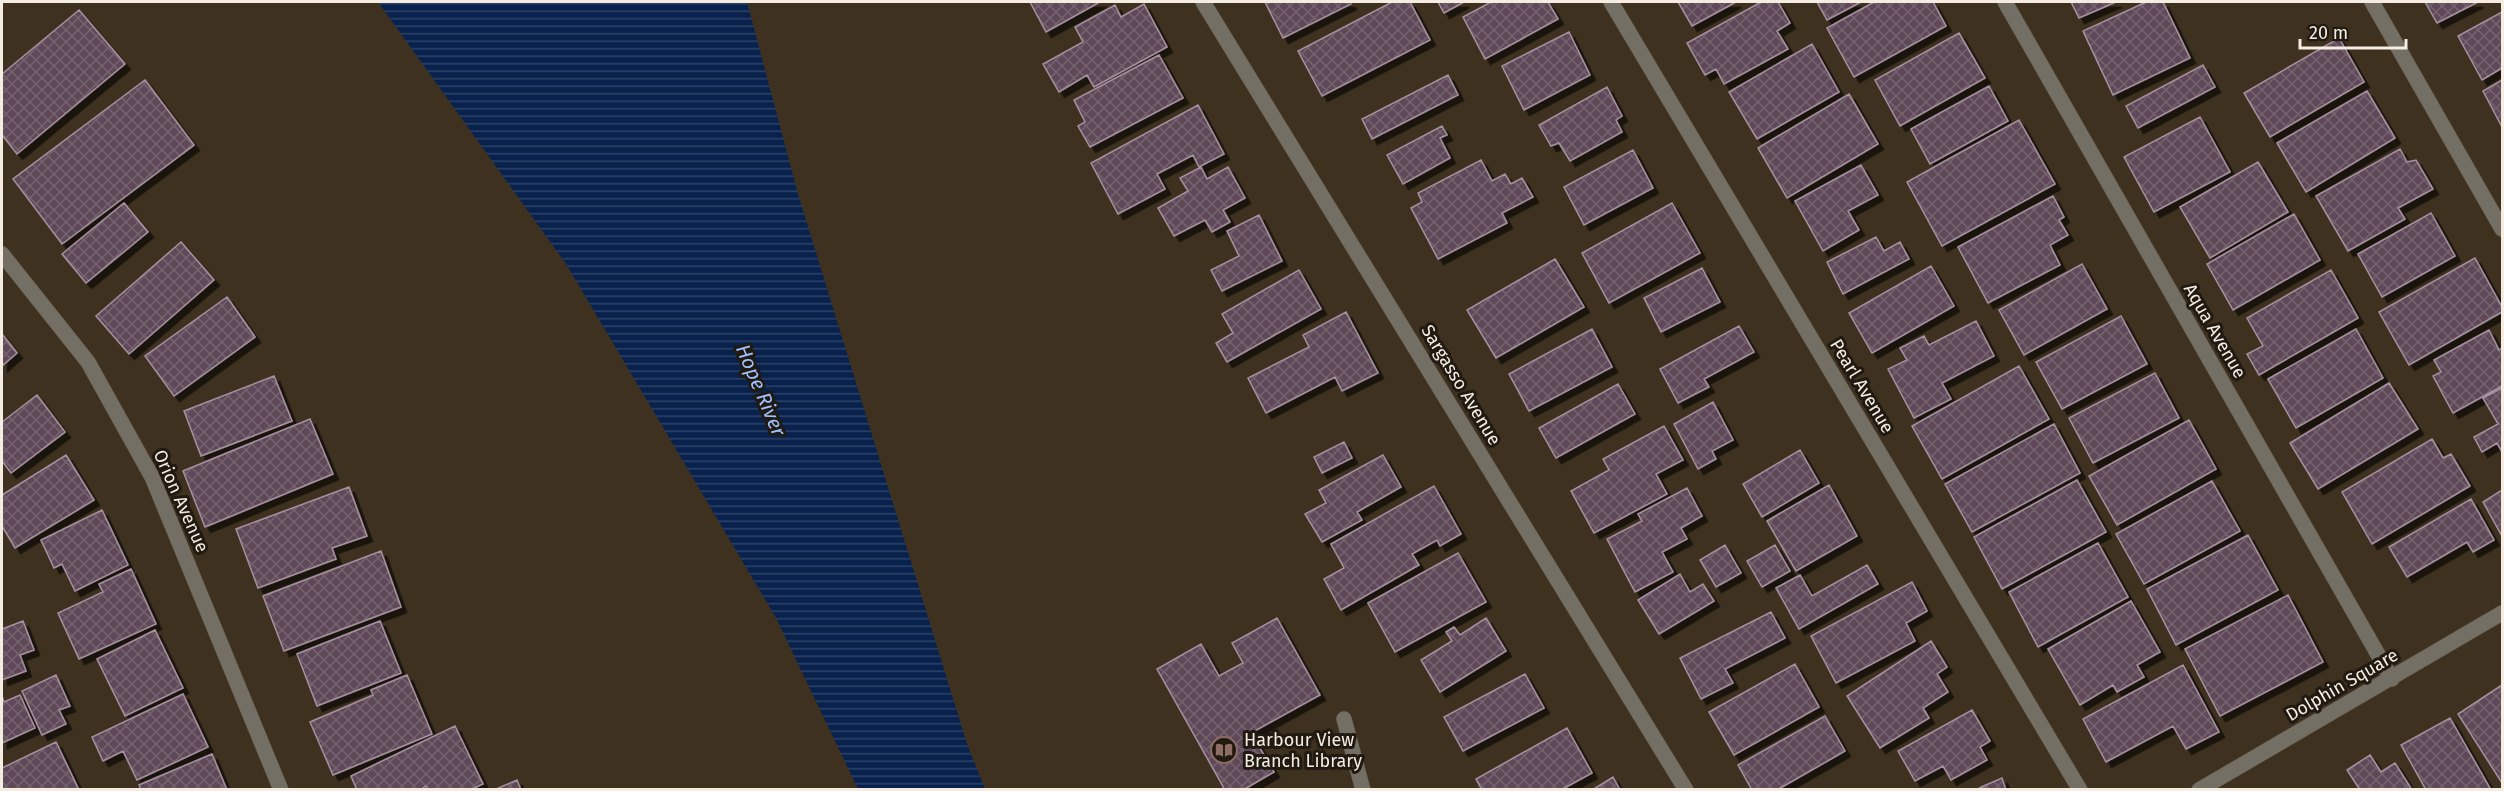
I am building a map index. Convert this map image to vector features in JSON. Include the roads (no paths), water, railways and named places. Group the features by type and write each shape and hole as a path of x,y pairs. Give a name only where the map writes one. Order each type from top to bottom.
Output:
{"street":[{"name":"Sargasso Avenue","path":"1203,2 1686,789"},
{"name":"Pearl Avenue","path":"1611,2 2080,789"},
{"name":"Aqua Avenue","path":"2005,2 2392,679"},
{"path":"2373,2 2502,229"},
{"name":"Orion Avenue","path":"2,254 88,362 152,477 281,789"},
{"name":"Dolphin Square","path":"2199,789 2392,679 2502,613"},
{"path":"1344,719 1363,789"}],"water":[{"name":"Hope River","path":"378,2 747,2 798,194 967,744 985,789 858,789 776,618 566,264"}],"place":[{"name":"Harbour View Branch Library","path":"1224,750"}]}
